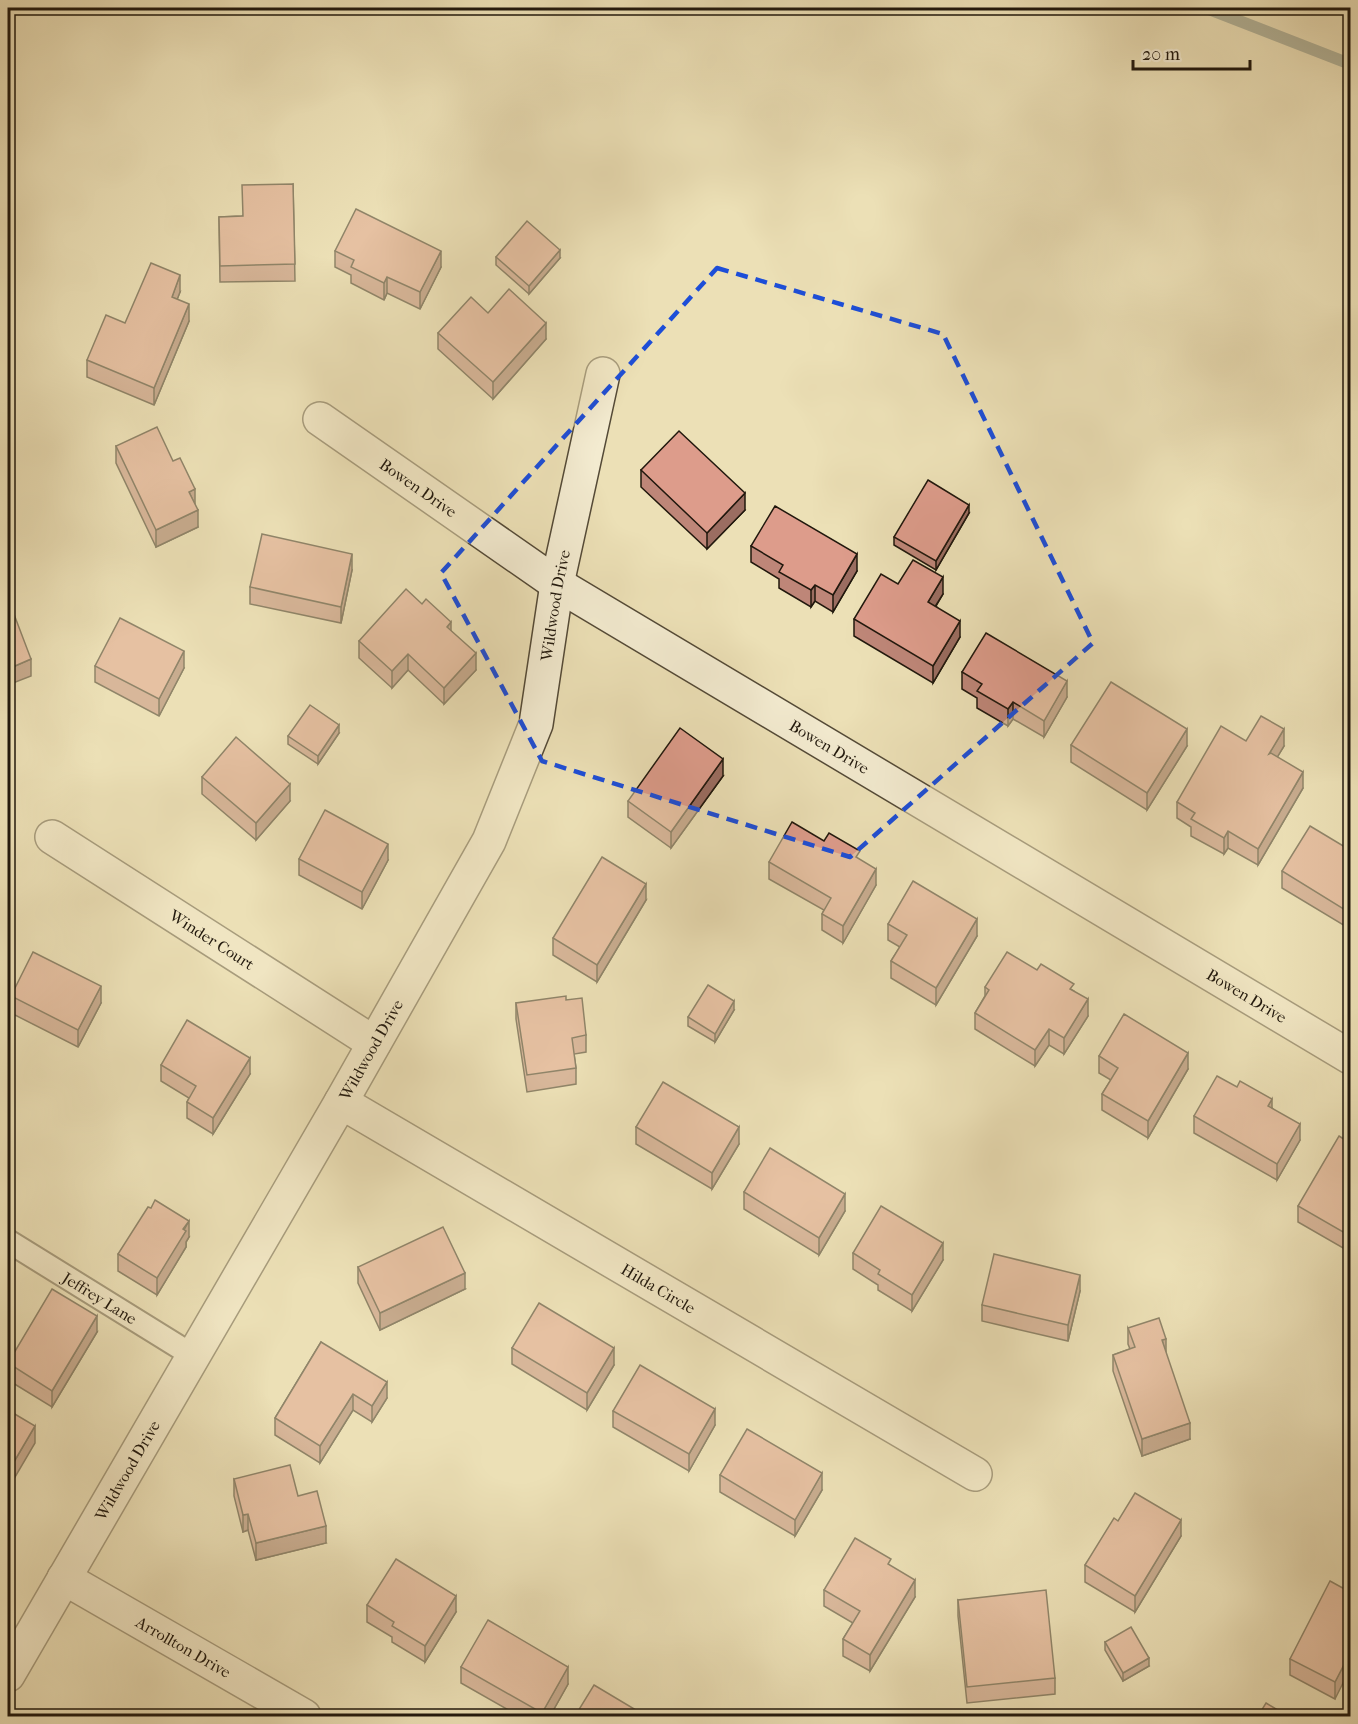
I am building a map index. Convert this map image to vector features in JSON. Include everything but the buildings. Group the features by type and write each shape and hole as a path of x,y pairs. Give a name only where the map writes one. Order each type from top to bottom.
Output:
{"street":[{"name":"Wildwood Drive","path":"8,1675 341,1102 489,841 536,724 557,584 603,374"},
{"name":"Bowen Drive","path":"320,419 557,584 1350,1057"},
{"name":"Winder Court","path":"51,837 374,1043"},
{"name":"Hilda Circle","path":"341,1102 975,1474"},
{"name":"Arrollton Drive","path":"64,1578 304,1716"}],"lane":[{"name":"Jeffrey Lane","path":"8,1241 192,1355"}],"highlighted area":[{"path":"717,268 943,334 1093,643 850,857 542,761 441,573"}],"waterway":[{"path":"1206,8 1350,64"}]}
